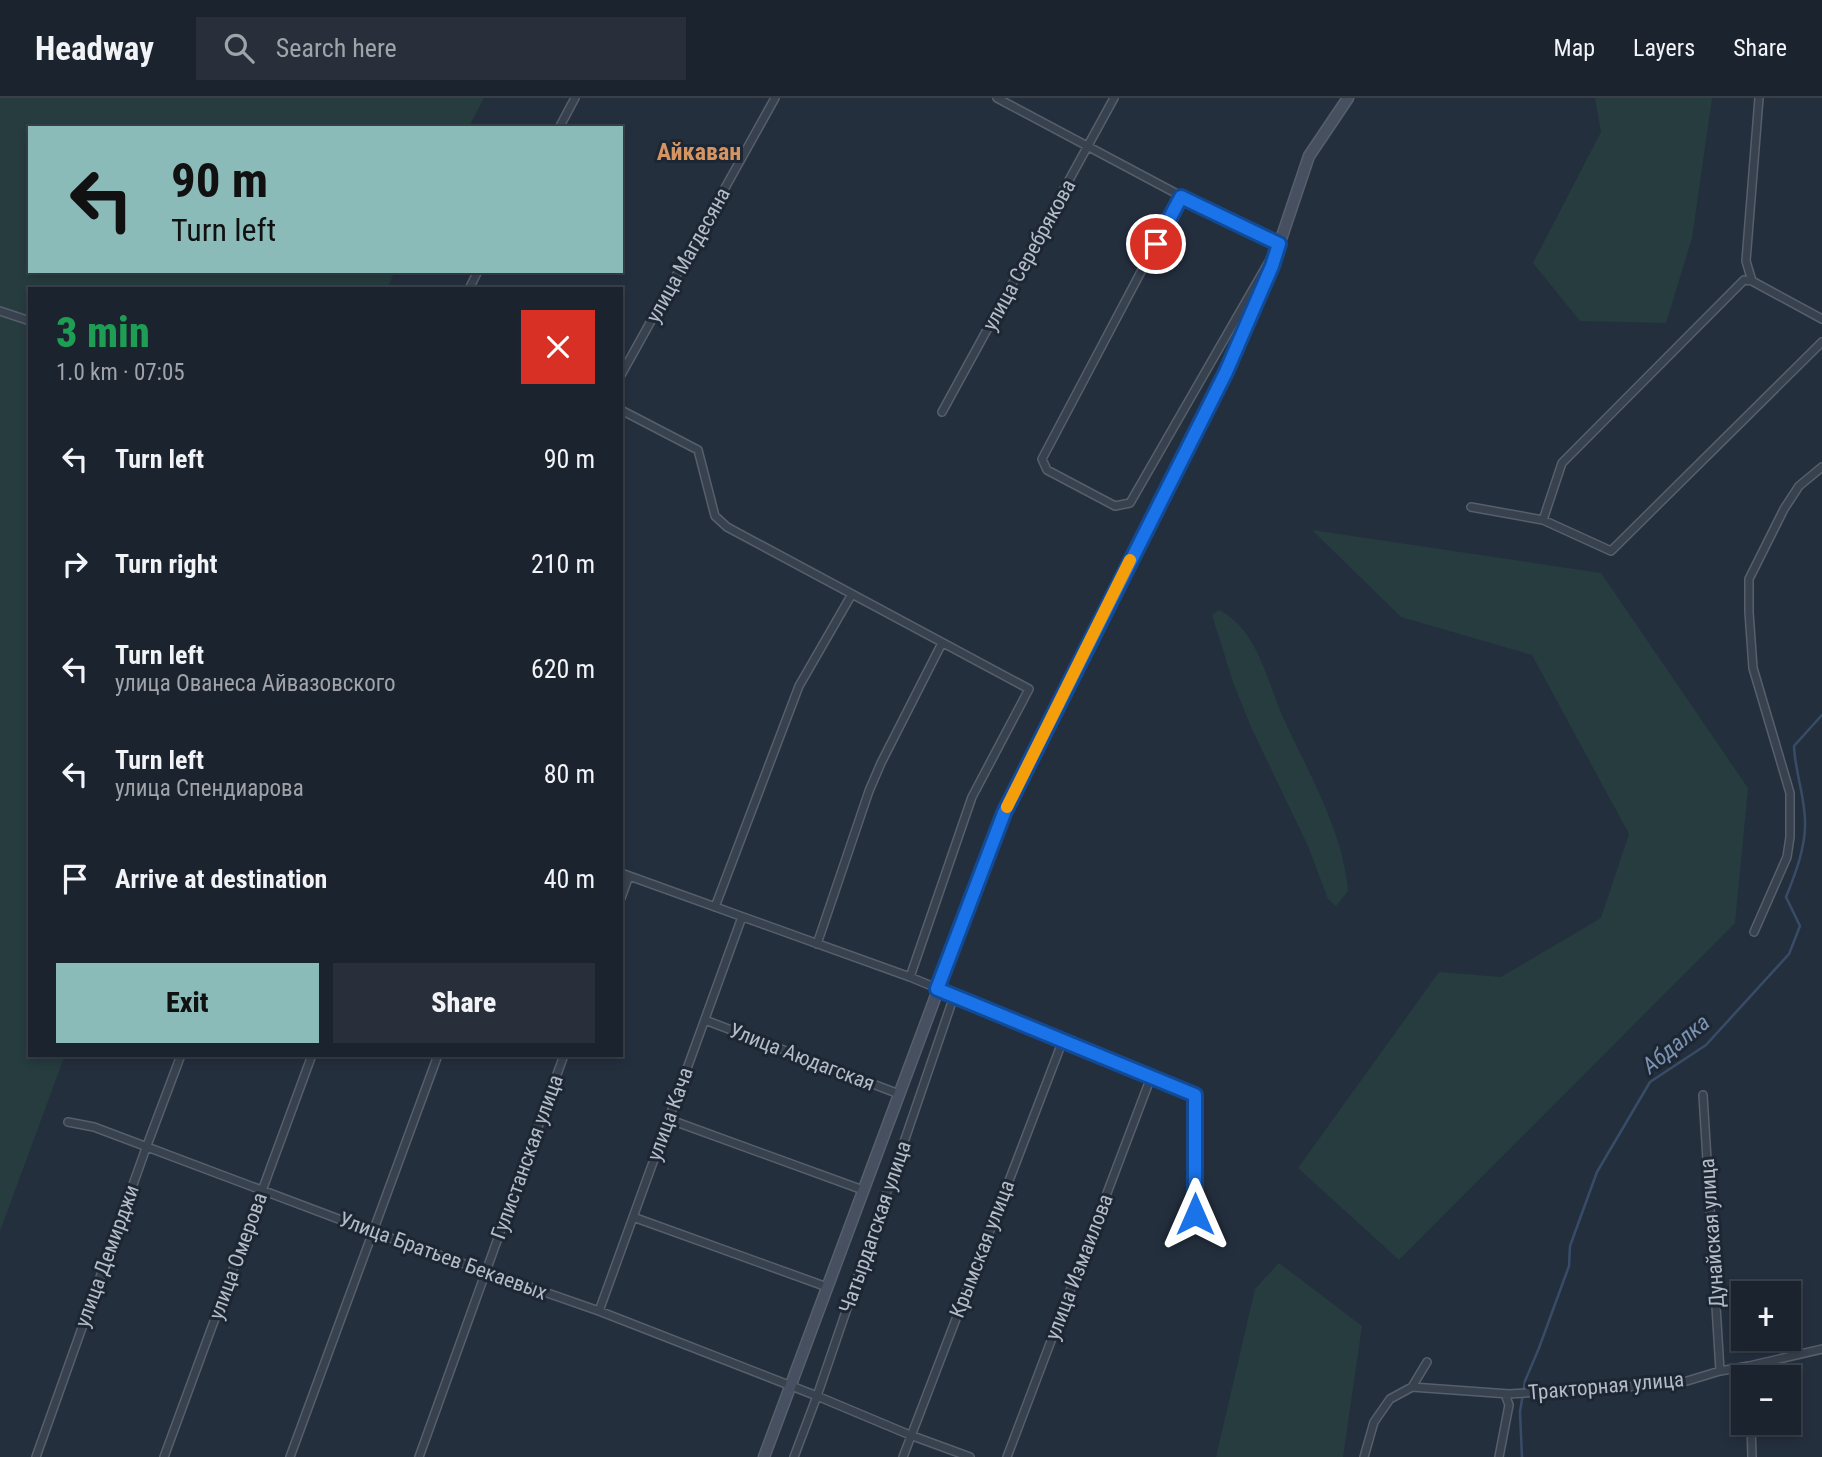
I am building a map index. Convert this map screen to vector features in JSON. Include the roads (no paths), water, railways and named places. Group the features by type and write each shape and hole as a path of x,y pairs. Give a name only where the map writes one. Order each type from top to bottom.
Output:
{"main road":[{"path":"764,1457 1004,813 1226,372 1272,266 1309,156 1348,98"}],"street":[{"path":"560,126 575,98"},
{"name":"улица Магдесяна","path":"623,370 775,98"},
{"path":"997,98 1181,197 1279,244 1130,503 1115,506 1047,470 1042,459 1181,197"},
{"name":"улица Серебрякова","path":"942,412 1114,98"},
{"path":"1752,281 1746,261 1759,98"},
{"path":"1543,520 1562,463 1744,280 1752,281 1822,319"},
{"path":"0,311 28,320"},
{"path":"1471,507 1543,520 1611,551 1822,342"},
{"path":"623,411 698,450 715,516 727,527 1028,689 972,797 909,977"},
{"path":"1754,932 1787,857 1790,793 1753,668 1749,579 1784,509 1799,486 1822,467"},
{"path":"715,908 799,686 852,594"},
{"path":"817,944 869,791 942,643"},
{"path":"625,875 909,977 1195,1095 1195,1214"},
{"name":"улица Кача","path":"599,1311 742,917"},
{"name":"Чатырдагская улица","path":"794,1457 954,996"},
{"name":"Улица Аюдагская","path":"705,1020 899,1094"},
{"name":"Крымская улица","path":"902,1457 1063,1040"},
{"name":"улица Демирджи","path":"36,1457 180,1057"},
{"name":"улица Омерова","path":"164,1457 311,1057"},
{"path":"290,1457 437,1057"},
{"name":"Гулистанская улица","path":"419,1457 563,1057"},
{"name":"улица Измаилова","path":"1007,1457 1151,1077"},
{"name":"Дунайская улица","path":"1703,1095 1720,1371"},
{"path":"668,1119 863,1190"},
{"name":"Улица Братьев Бекаевых","path":"68,1122 94,1128 373,1232 599,1311 970,1457"},
{"path":"633,1217 827,1287"},
{"name":"Тракторная улица","path":"1412,1387 1507,1394 1677,1384 1720,1371 1749,1370 1822,1349"},
{"path":"1364,1457 1374,1422 1390,1399 1412,1387 1427,1362"},
{"path":"1499,1457 1509,1405 1507,1394"},
{"path":"1751,1435 1752,1457"}],"waterway":[{"name":"Абдалка","path":"1522,1457 1520,1412 1525,1381 1569,1266 1570,1246 1597,1172 1650,1082 1706,1045 1789,954 1800,926 1786,897 1799,860 1805,831 1805,813 1794,746 1822,715"}],"district":[{"name":"Айкаван","path":"699,152"}]}
